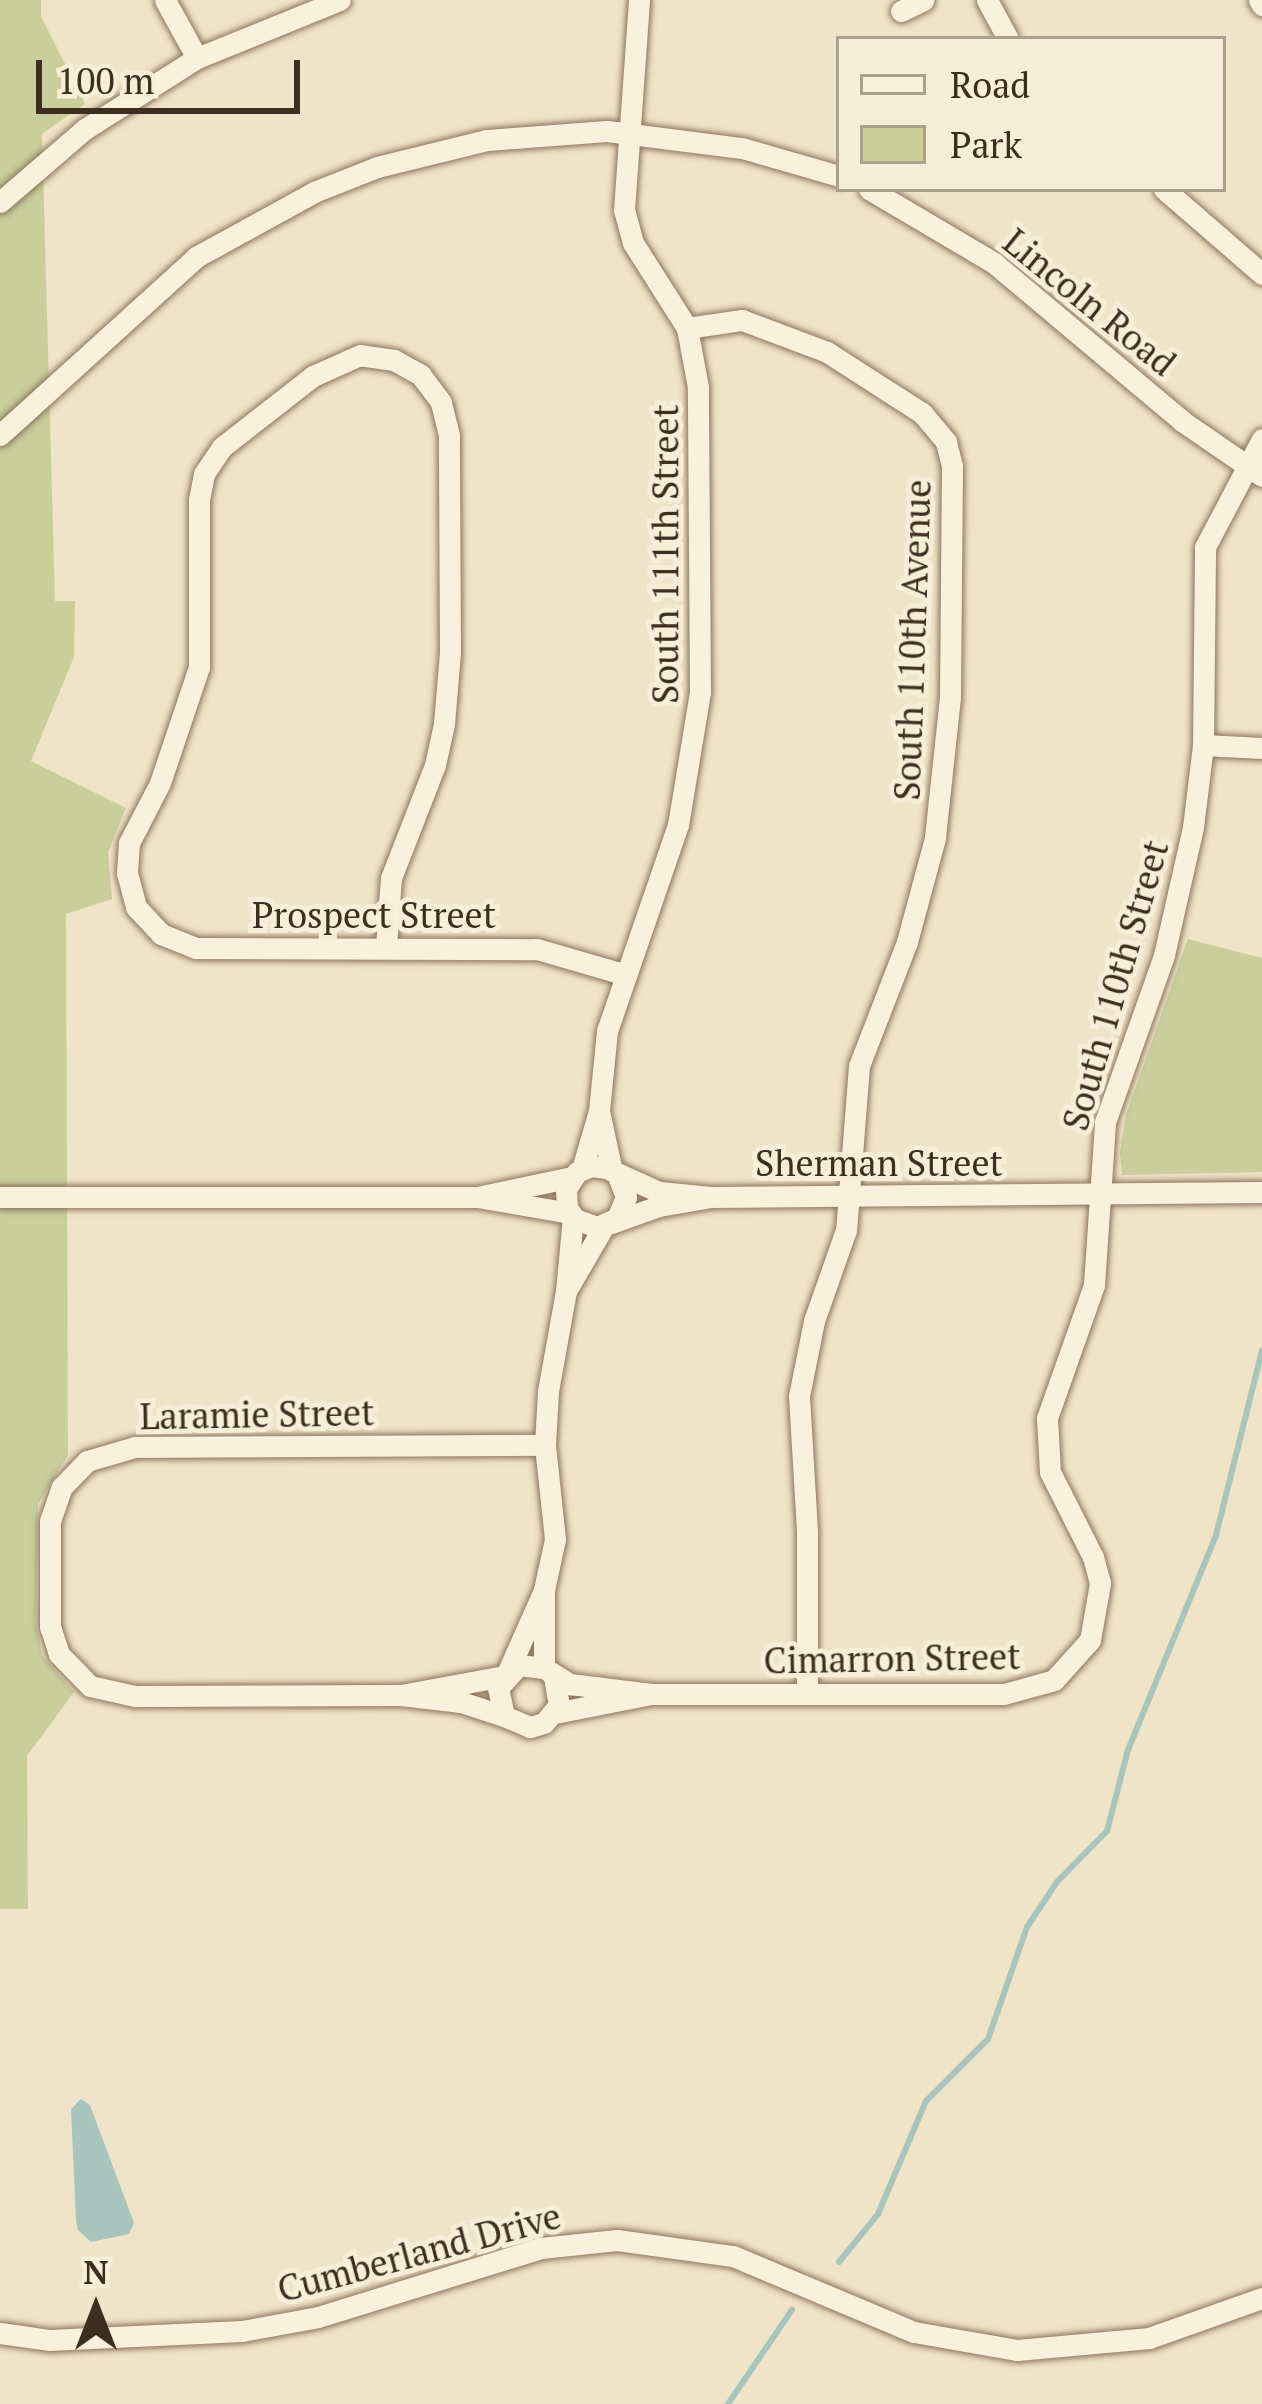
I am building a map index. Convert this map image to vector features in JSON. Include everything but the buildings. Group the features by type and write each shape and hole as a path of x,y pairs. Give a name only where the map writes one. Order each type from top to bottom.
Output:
{"street":[{"path":"165,0 197,58"},
{"path":"0,202 85,129 197,58 340,0"},
{"name":"South 111th Street","path":"577,1173 599,1111 607,1031 678,825 697,734 698,387 687,328 627,227 626,132 638,0"},
{"path":"901,11 924,0"},
{"path":"987,0 1006,36"},
{"path":"0,435 196,257 314,192 441,148 556,131 626,132 742,148 836,175"},
{"name":"Lincoln Road","path":"874,192 994,263 1254,472"},
{"path":"1167,192 1262,274"},
{"name":"South 110th Avenue","path":"687,328 749,321 827,352 922,413 941,435 951,459 951,668 938,819 912,927 859,1066 842,1245 808,1341 797,1418 807,1532 807,1694"},
{"name":"Prospect Street","path":"386,947 388,888 435,765 444,724 450,653 449,435 444,409 428,381 401,363 368,355 320,370 222,446 204,474 199,499 199,667 160,783 129,843 127,874 136,908 161,934 195,948 537,949 623,974"},
{"name":"South 110th Street","path":"1097,1616 1100,1583 1093,1557 1056,1489 1046,1433 1054,1391 1094,1285 1105,1122 1159,972 1183,879 1203,745 1205,547 1254,472 1262,439"},
{"path":"1203,745 1262,748"},
{"name":"South 111th Street","path":"599,1111 615,1173"},
{"path":"505,1716 497,1698 544,1590 555,1539 545,1445 550,1367 566,1291 572,1215 565,1195 577,1173"},
{"path":"477,1197 577,1173 615,1173 626,1197 566,1291"},
{"name":"Sherman Street","path":"615,1173 658,1192 711,1197 1262,1192"},
{"path":"0,1197 477,1197 572,1215 589,1226 608,1224"},
{"name":"Sherman Street","path":"608,1224 658,1206 711,1197"},
{"name":"Laramie Street","path":"401,1695 104,1692 78,1676 53,1643 50,1521 62,1486 87,1461 116,1449 545,1445"},
{"path":"401,1695 461,1702 530,1727 555,1713 560,1695 549,1672 544,1590"},
{"name":"Cimarron Street","path":"555,1713 651,1694 1022,1692 1069,1668 1090,1640 1097,1616"},
{"path":"401,1695 506,1674 532,1664 549,1672"},
{"name":"Cimarron Street","path":"549,1672 651,1694"},
{"name":"Cumberland Drive","path":"0,2333 68,2340 242,2331 318,2317 542,2248 617,2240 733,2256 914,2332 1017,2350 1149,2338 1262,2298"}],"green space":[{"path":"0,0 41,0 41,16 85,104 42,134 55,601 75,601 74,657 31,761 126,808 108,852 112,899 66,914 68,1455 38,1504 36,1624 42,1655 74,1692 27,1756 28,1909 0,1909"},
{"path":"1188,939 1262,958 1262,1172 1122,1175 1126,1115"}],"water":[{"path":"81,2099 90,2105 134,2223 129,2234 91,2242 78,2230 76,2220 71,2109"}],"waterway":[{"path":"839,2262 878,2214 926,2101 988,2039 1027,1927 1057,1882 1107,1831 1128,1750 1216,1535 1262,1351"},
{"path":"728,2404 792,2310"}]}
